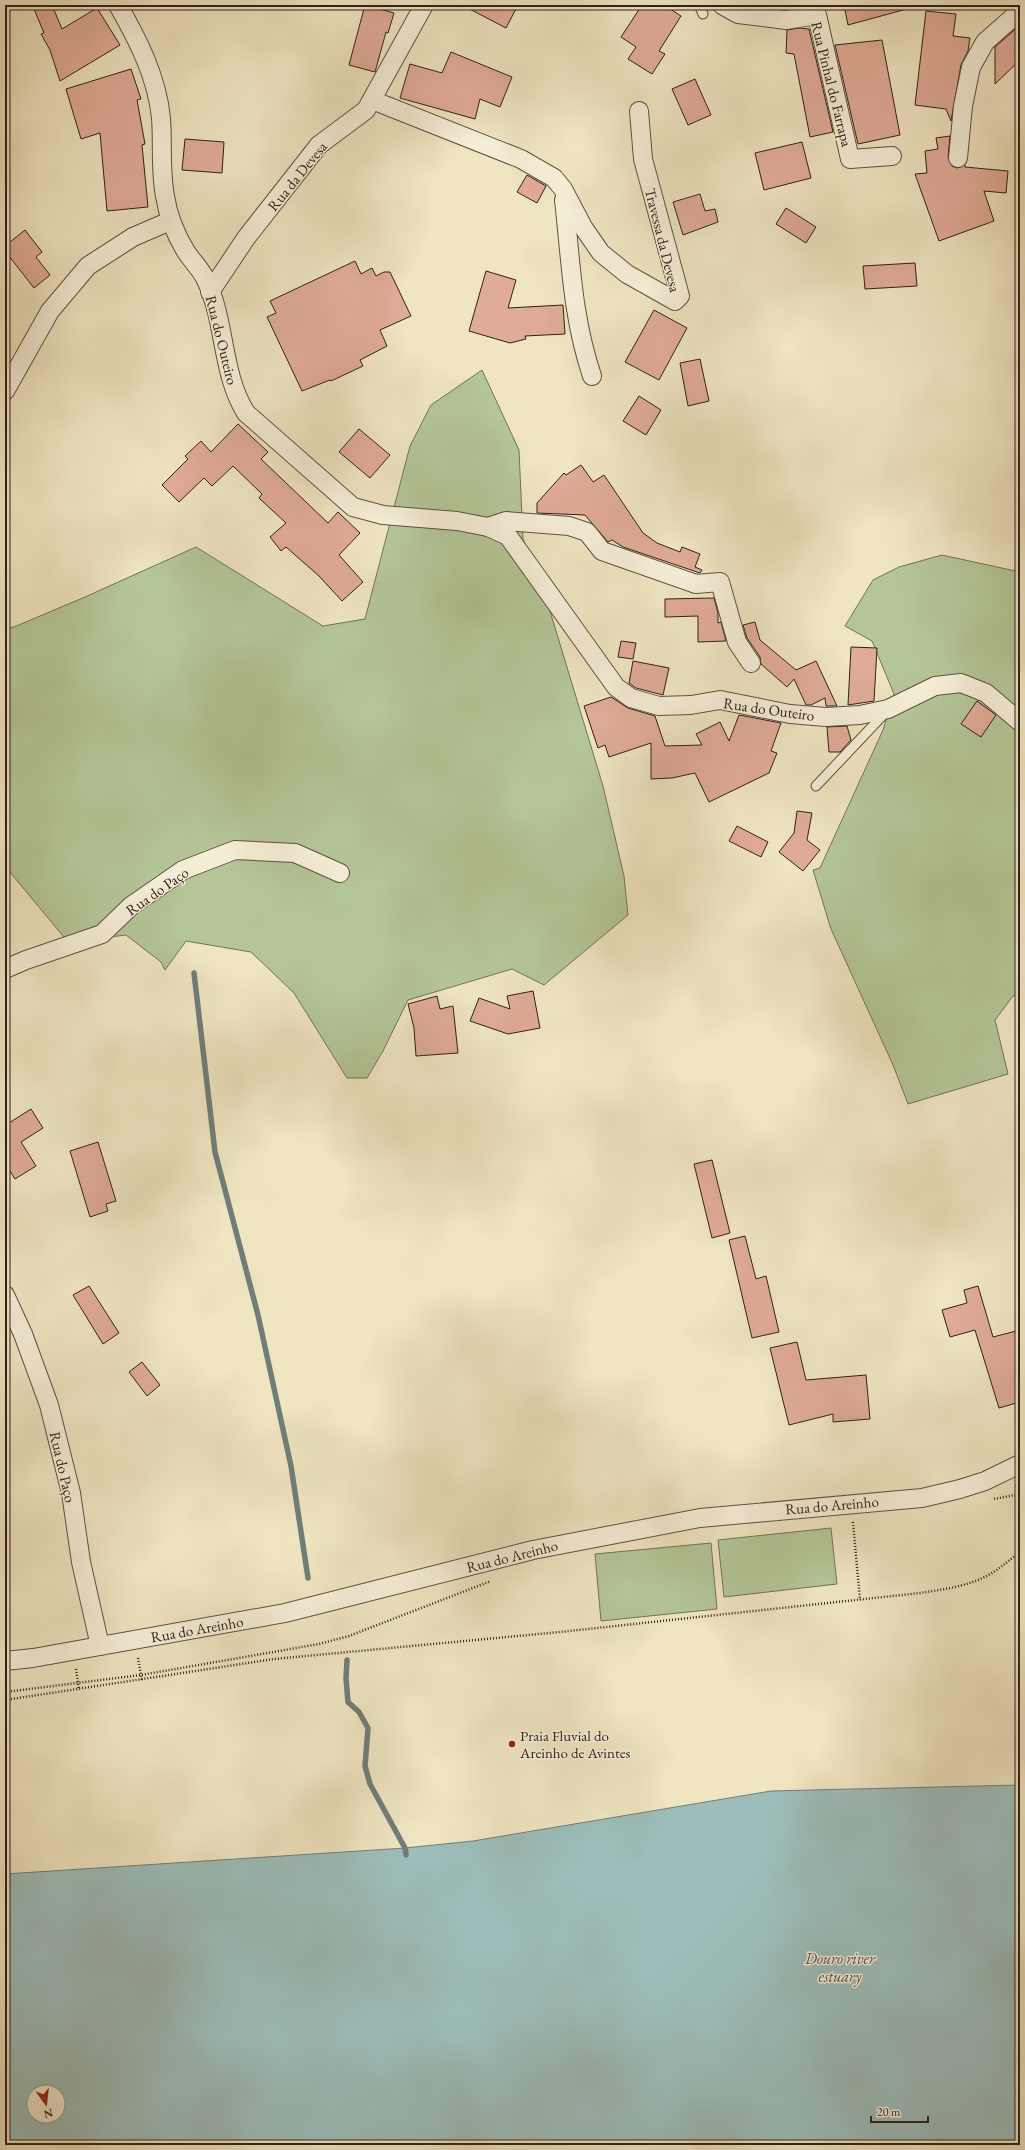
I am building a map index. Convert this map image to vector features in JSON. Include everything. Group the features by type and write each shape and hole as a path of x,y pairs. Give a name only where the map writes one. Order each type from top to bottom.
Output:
{"street":[{"name":"Rua do Outeiro","path":"118,5 138,39 154,83 160,117 161,163 164,196 170,221 185,250 206,279 236,396 246,413 352,507 383,514 457,521 488,527 508,536 616,688 631,698 659,706 691,705 720,700 790,714 826,717 860,715 888,709 935,686 961,683 986,693 1020,722"},
{"name":"Rua da Devesa","path":"210,292 246,238 319,145 366,110 424,5"},
{"name":"Rua Pinhal do Farrapa","path":"722,5 738,14 786,20 817,15 850,159 892,156"},
{"path":"958,158 963,106 971,67 985,42 1020,11"},
{"name":"Travessa da Devesa","path":"372,100 521,159 554,178 563,189 583,227 601,253 627,274 675,301 680,296 643,159 639,111"},
{"path":"563,189 572,293 582,346 592,376"},
{"path":"5,390 50,311 88,266 133,237 170,221"},
{"name":"Rua do Outeiro","path":"488,527 506,521 569,526 587,532 602,551 696,584 720,582 737,642 751,663"},
{"name":"Rua do Paço","path":"5,969 26,960 102,934 132,906 183,870 235,850 295,853 340,872"},
{"name":"Rua do Paço","path":"5,1295 23,1334 49,1406 71,1493 81,1562 100,1646"},
{"name":"Rua do Areinho","path":"5,1661 100,1646 285,1613 533,1550 700,1518 852,1503 922,1498 960,1489 985,1481 1020,1464"}],"lane":[{"path":"699,5 703,14"},
{"path":"816,786 888,709"}],"path":[{"path":"986,1500 1020,1494"},
{"path":"852,1503 860,1600"},
{"path":"5,1700 142,1681 274,1659 920,1593 958,1586 979,1580 995,1572 1020,1552"},
{"path":"5,1692 141,1675 246,1658 319,1644 349,1636 495,1580"},
{"path":"134,1640 142,1681"}],"green space":[{"path":"482,370 519,450 523,539 543,588 603,786 624,876 628,915 544,985 512,969 408,1000 383,1051 367,1078 347,1078 294,993 251,952 186,941 165,970 161,962 126,935 68,942 9,871 5,865 5,628 14,627 85,597 196,547 323,626 365,619 410,446 431,405"},
{"path":"942,555 1020,572 1020,993 1013,996 995,1020 1008,1074 908,1104 893,1065 831,929 813,870 820,868 883,730 894,694 872,641 845,626 873,580 899,567"},
{"path":"831,1528 837,1584 724,1597 718,1540"},
{"path":"711,1543 717,1609 601,1621 595,1554"}],"water":[{"name":"Douro river estuary","path":"1020,1785 1020,2145 5,2145 5,1874 405,1848 473,1841 771,1791"}],"building":[{"path":"44,5 52,5 62,29 97,8 120,45 60,81 50,50 41,34 44,33 34,9"},
{"path":"365,5 394,13 388,33 386,32 375,72 349,65"},
{"path":"462,5 518,5 506,28"},
{"path":"642,5 664,5 681,16 659,51 665,54 652,74 628,59 636,47 621,37"},
{"path":"844,5 902,5 903,10 848,25"},
{"path":"926,11 956,14 953,36 970,38 968,51 961,65 951,121 946,109 915,105"},
{"path":"1020,25 1020,60 995,84 995,47"},
{"path":"799,28 809,29 833,132 810,137 794,54 786,53 787,30"},
{"path":"882,40 900,135 858,144 835,45"},
{"path":"451,52 512,77 500,107 480,99 475,119 400,98 410,64 442,73"},
{"path":"131,69 141,99 137,100 145,144 142,145 148,207 107,211 100,133 81,139 66,89"},
{"path":"695,79 711,115 688,125 672,89"},
{"path":"950,136 948,157 952,166 957,168 965,165 965,167 1008,171 1006,193 984,191 994,221 939,241 915,174 927,173 925,151 938,149 936,138"},
{"path":"185,139 224,142 222,173 182,170"},
{"path":"802,142 811,178 764,190 755,153"},
{"path":"527,175 546,186 537,203 517,192"},
{"path":"700,194 705,211 715,209 718,222 683,235 673,202"},
{"path":"786,208 816,227 806,243 776,224"},
{"path":"25,230 42,252 36,257 50,275 34,288 5,251 5,246"},
{"path":"355,261 361,274 372,268 376,276 384,272 390,272 411,316 380,330 387,346 360,360 363,366 331,381 330,380 302,391 267,317 276,313 270,301"},
{"path":"915,263 917,286 865,289 863,266"},
{"path":"486,271 516,280 508,308 563,305 565,334 525,336 526,339 510,343 469,331"},
{"path":"654,310 687,328 659,380 625,362"},
{"path":"700,359 709,401 688,406 680,363"},
{"path":"639,396 661,410 646,435 623,421"},
{"path":"238,424 268,452 261,459 328,523 338,512 360,533 339,555 363,582 342,601 319,576 286,547 281,551 270,537 286,523 259,498 262,494 233,466 212,486 204,478 179,502 162,485 188,459 185,456 201,441 211,452"},
{"path":"359,429 390,455 370,478 339,452"},
{"path":"581,465 593,482 604,475 643,533 657,543 680,552 682,547 700,554 695,567 702,570 700,573 623,547 612,540 608,542 585,515 537,513 537,503 564,473 566,475"},
{"path":"714,598 718,613 718,623 721,622 726,641 698,642 698,616 665,617 665,599"},
{"path":"755,622 760,640 796,670 816,661 837,706 826,706 825,698 811,705 806,705 794,679 787,687 761,664 760,657 747,638 743,625"},
{"path":"621,641 636,643 633,659 618,657"},
{"path":"851,647 877,648 874,701 848,705"},
{"path":"633,661 669,668 663,695 636,688 629,683"},
{"path":"611,697 628,708 655,716 665,746 702,745 696,734 720,722 729,741 739,715 781,723 771,751 777,753 769,773 709,802 695,773 672,778 651,779 651,743 609,757 605,745 598,748 584,706"},
{"path":"977,701 996,715 981,737 961,724"},
{"path":"847,726 851,740 840,752 829,752 827,727"},
{"path":"797,811 812,813 807,840 820,850 803,871 779,852 794,833"},
{"path":"737,826 768,842 761,857 729,841"},
{"path":"533,991 540,1028 508,1034 470,1021 479,998 510,1009 507,996"},
{"path":"437,996 440,1009 453,1006 458,1053 416,1056 414,1028 408,1004"},
{"path":"31,1109 43,1128 21,1142 36,1166 15,1179 5,1163 5,1117 9,1123"},
{"path":"98,1142 116,1201 106,1204 108,1211 90,1217 70,1151"},
{"path":"712,1160 730,1233 712,1238 694,1164"},
{"path":"745,1236 756,1279 766,1276 779,1332 752,1338 729,1240"},
{"path":"89,1286 119,1333 103,1344 73,1295"},
{"path":"978,1286 993,1337 1020,1330 1020,1360 1016,1361 1020,1374 1020,1402 999,1408 975,1330 950,1337 942,1310 967,1303 964,1290"},
{"path":"797,1342 806,1380 866,1375 870,1419 833,1422 833,1414 789,1425 770,1348"},
{"path":"142,1362 160,1385 147,1396 129,1372"}],"waterway":[{"path":"194,973 215,1152 258,1315 291,1466 308,1578"},
{"path":"347,1660 346,1678 348,1702 359,1712 368,1728 365,1766 370,1784 405,1848 406,1855"}],"place":[{"name":"Praia Fluvial do Areinho de Avintes","path":"512,1744"}]}
